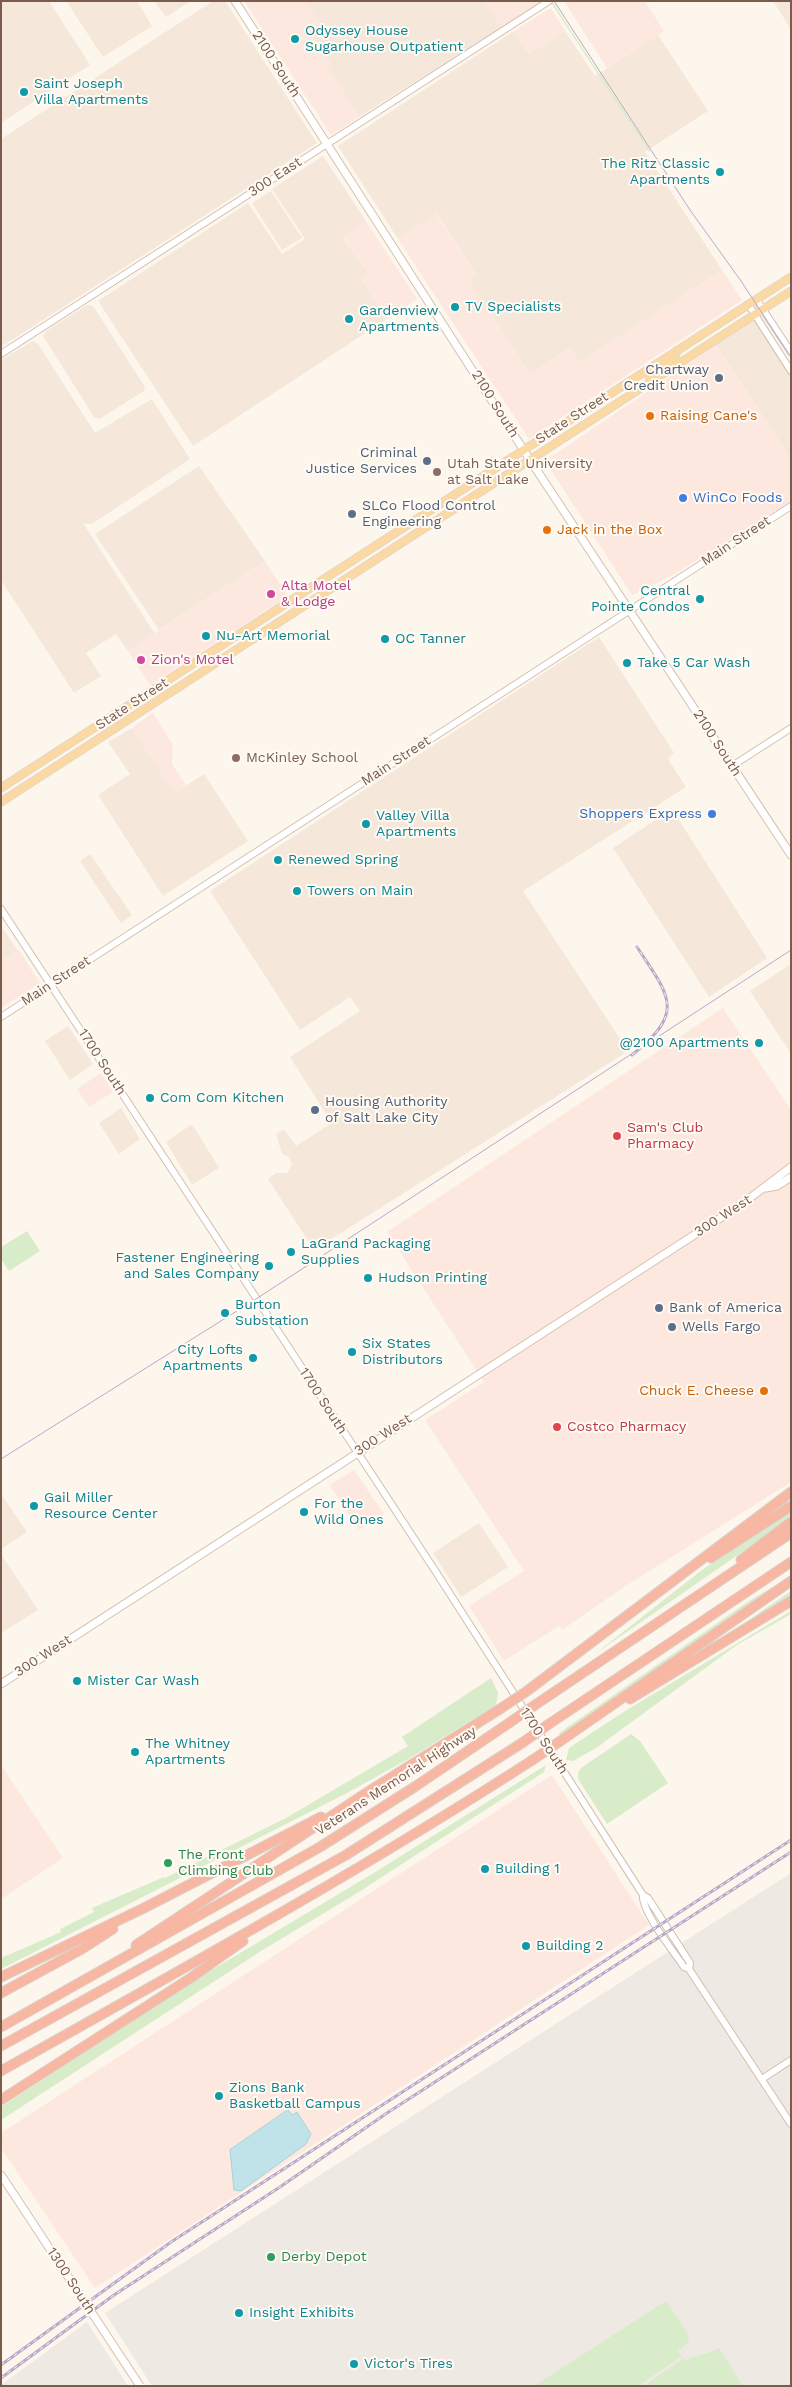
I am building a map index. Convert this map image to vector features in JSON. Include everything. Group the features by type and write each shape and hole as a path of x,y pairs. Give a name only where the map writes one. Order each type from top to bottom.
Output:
{"highway":[{"path":"65,1992 362,1795 527,1691 791,1492"},
{"path":"657,1593 791,1506"},
{"path":"672,1614 791,1522"},
{"name":"Veterans Memorial Highway","path":"1,2027 320,1847 416,1786 791,1533"},
{"path":"1,2046 346,1855 522,1743 791,1562"},
{"path":"559,1742 791,1581"},
{"path":"1,2071 282,1913 448,1814 559,1742 791,1601"},
{"path":"1,1977 144,1908 362,1795"},
{"path":"1,1993 82,1949 144,1908"},
{"path":"1,2100 192,1977 282,1913"}],"main road":[{"name":"2100 South","path":"236,1 530,460 791,855"},
{"name":"State Street","path":"1,788 791,277"},
{"name":"State Street","path":"1,802 791,291"},
{"path":"649,383 650,376 672,360 676,356 677,350"},
{"name":"300 West","path":"1,1684 766,1188 773,1179 791,1167"},
{"name":"300 West","path":"766,1188 777,1186 791,1177"},
{"name":"1300 South","path":"2,2174 140,2386"}],"street":[{"name":"300 East","path":"1,354 549,1"},
{"path":"756,299 791,352"},
{"path":"748,304 791,371"},
{"name":"Main Street","path":"1,1017 791,506"},
{"path":"732,766 791,728"},
{"name":"1700 South","path":"1,909 357,1452 642,1895 648,1898 690,1963 689,1969 791,2124"},
{"path":"762,2079 791,2060"}],"shaded area":[{"path":"1,1 49,1 90,65 1,123"},
{"path":"66,1 137,1 152,26 103,57"},
{"path":"154,1 191,1 166,17"},
{"path":"213,1 225,1 317,143 1,347 1,139"},
{"path":"244,1 305,1 323,30 313,37 330,63 327,66 359,117 331,135"},
{"path":"305,1 485,1 502,27 359,117 326,66 330,63 313,37 323,30"},
{"path":"485,1 542,1 502,27"},
{"path":"564,1 645,1 664,31 607,68"},
{"path":"773,1 791,1 791,29"},
{"path":"551,8 565,31 529,54 514,31"},
{"path":"514,31 529,54 565,31 595,76 658,35 708,111 645,152 722,270 579,363 570,348 530,374 468,280 476,274 437,214 398,239 338,146"},
{"path":"323,156 366,221 343,237 369,275 362,280 387,319 193,446 98,301 248,203 282,254 305,239 272,189"},
{"path":"271,191 302,238 282,250 252,203"},
{"path":"436,214 476,274 468,280 530,374 570,348 580,362 722,270 742,300 529,439 398,239"},
{"path":"366,221 417,299 387,319 362,280 369,275 343,236"},
{"path":"87,305 93,306 145,387 144,391 99,419 94,417 43,336 46,331"},
{"path":"755,318 791,373 791,459 716,345"},
{"path":"33,341 38,344 95,433 152,399 190,459 92,524 83,523 155,634 128,651 116,634 86,653 101,676 74,693 1,580 1,360"},
{"path":"716,345 791,459 791,501 675,574 632,595 545,461"},
{"path":"199,466 265,561 159,630 95,534"},
{"path":"265,561 288,596 150,685 128,651"},
{"path":"599,637 674,753 668,759 686,787 523,891 628,1051 314,1250 268,1179 276,1173 287,1173 292,1165 289,1157 282,1154 276,1134 284,1129 296,1146 332,1123 290,1057 360,1011 350,997 300,1030 210,891"},
{"path":"153,713 173,745 172,764 186,785 175,793 132,728"},
{"path":"132,728 175,793 204,774 248,841 163,896 98,795 130,774 108,742"},
{"path":"672,809 767,958 709,997 613,848"},
{"path":"90,854 132,915 121,923 80,861"},
{"path":"1,926 18,951 1,961"},
{"path":"19,950 40,983 1,1008 1,961"},
{"path":"791,964 791,1054 750,991"},
{"path":"723,1008 791,1110 791,1482 624,1587 562,1630 559,1626 504,1661 469,1606 524,1571 425,1420 484,1382 387,1232"},
{"path":"68,1026 93,1064 70,1080 45,1041"},
{"path":"101,1073 113,1092 89,1107 77,1089"},
{"path":"121,1108 140,1139 119,1154 99,1123"},
{"path":"192,1124 219,1168 192,1185 166,1142"},
{"path":"354,1470 384,1514 359,1530 330,1485"},
{"path":"1,1494 27,1532 1,1549"},
{"path":"479,1523 508,1567 461,1597 433,1553"},
{"path":"1,1554 38,1610 1,1633"},
{"path":"1,1765 63,1858 1,1899"},
{"path":"552,1775 649,1925 95,2288 1,2148 1,2133"},
{"path":"791,1873 791,2386 152,2386 105,2313"},
{"path":"87,2322 128,2386 1,2386 1,2385"}],"green space":[{"path":"552,4 650,151 649,152"},
{"path":"27,1231 40,1251 9,1271 1,1259 1,1247"},
{"path":"791,1510 791,1518 595,1654 702,1570"},
{"path":"791,1576 791,1579 560,1735 559,1733 749,1601"},
{"path":"791,1591 791,1598 724,1637"},
{"path":"791,1611 791,1614 737,1645 596,1748 573,1761 566,1760 569,1748 625,1711"},
{"path":"491,1678 498,1693 496,1705 410,1758 347,1793 1,1969 1,1958 61,1932 60,1929 94,1912 92,1908 165,1878 286,1818 408,1746 402,1737"},
{"path":"631,1734 640,1741 668,1783 607,1824 578,1779 578,1773 581,1768"},
{"path":"546,1765 544,1772 354,1895 261,1951 1,2120 1,2108 4,2105 195,1980 377,1871"},
{"path":"666,2301 688,2334 689,2342 678,2351 682,2356 638,2386 534,2386"},
{"path":"719,2348 743,2386 644,2386 684,2358 685,2361"}],"water":[{"path":"288,2110 292,2115 297,2112 311,2134 306,2144 241,2191 234,2190 230,2150"}],"tram line":[{"path":"554,1 690,210 741,281 791,357"},
{"path":"1,1459 256,1299 791,950"}],"railway":[{"path":"632,1055 660,1027 666,1015 667,1004 658,979 637,947"},
{"path":"1,2365 171,2242 791,1840"},
{"path":"1,2378 114,2295 280,2187 387,2113 791,1852"}],"place":[{"name":"Odyssey House Sugarhouse Outpatient","path":"295,39"},
{"name":"Saint Joseph Villa Apartments","path":"24,92"},
{"name":"The Ritz Classic Apartments","path":"720,172"},
{"name":"TV Specialists","path":"455,307"},
{"name":"Gardenview Apartments","path":"349,319"},
{"name":"Chartway Credit Union","path":"719,378"},
{"name":"Raising Cane's","path":"650,416"},
{"name":"Criminal Justice Services","path":"427,461"},
{"name":"Utah State University at Salt Lake","path":"437,472"},
{"name":"WinCo Foods","path":"683,498"},
{"name":"SLCo Flood Control Engineering","path":"352,514"},
{"name":"Jack in the Box","path":"547,530"},
{"name":"Alta Motel & Lodge","path":"271,594"},
{"name":"Central Pointe Condos","path":"700,599"},
{"name":"Nu-Art Memorial","path":"206,636"},
{"name":"OC Tanner","path":"385,639"},
{"name":"Zion's Motel","path":"141,660"},
{"name":"Take 5 Car Wash","path":"627,663"},
{"name":"McKinley School","path":"236,758"},
{"name":"Shoppers Express","path":"712,814"},
{"name":"Valley Villa Apartments","path":"366,824"},
{"name":"Renewed Spring","path":"278,860"},
{"name":"Towers on Main","path":"297,891"},
{"name":"@2100 Apartments","path":"759,1043"},
{"name":"Com Com Kitchen","path":"150,1098"},
{"name":"Housing Authority of Salt Lake City","path":"315,1110"},
{"name":"Sam's Club Pharmacy","path":"617,1136"},
{"name":"LaGrand Packaging Supplies","path":"291,1252"},
{"name":"Fastener Engineering and Sales Company","path":"269,1266"},
{"name":"Hudson Printing","path":"368,1278"},
{"name":"Bank of America","path":"659,1308"},
{"name":"Burton Substation","path":"225,1313"},
{"name":"Wells Fargo","path":"672,1327"},
{"name":"Six States Distributors","path":"352,1352"},
{"name":"City Lofts Apartments","path":"253,1358"},
{"name":"Chuck E. Cheese","path":"764,1391"},
{"name":"Costco Pharmacy","path":"557,1427"},
{"name":"Gail Miller Resource Center","path":"34,1506"},
{"name":"For the Wild Ones","path":"304,1512"},
{"name":"Mister Car Wash","path":"77,1681"},
{"name":"The Whitney Apartments","path":"135,1752"},
{"name":"The Front Climbing Club","path":"168,1863"},
{"name":"Building 1","path":"485,1869"},
{"name":"Building 2","path":"526,1946"},
{"name":"Zions Bank Basketball Campus","path":"219,2096"},
{"name":"Derby Depot","path":"271,2257"},
{"name":"Insight Exhibits","path":"239,2313"},
{"name":"Victor's Tires","path":"354,2364"}]}
